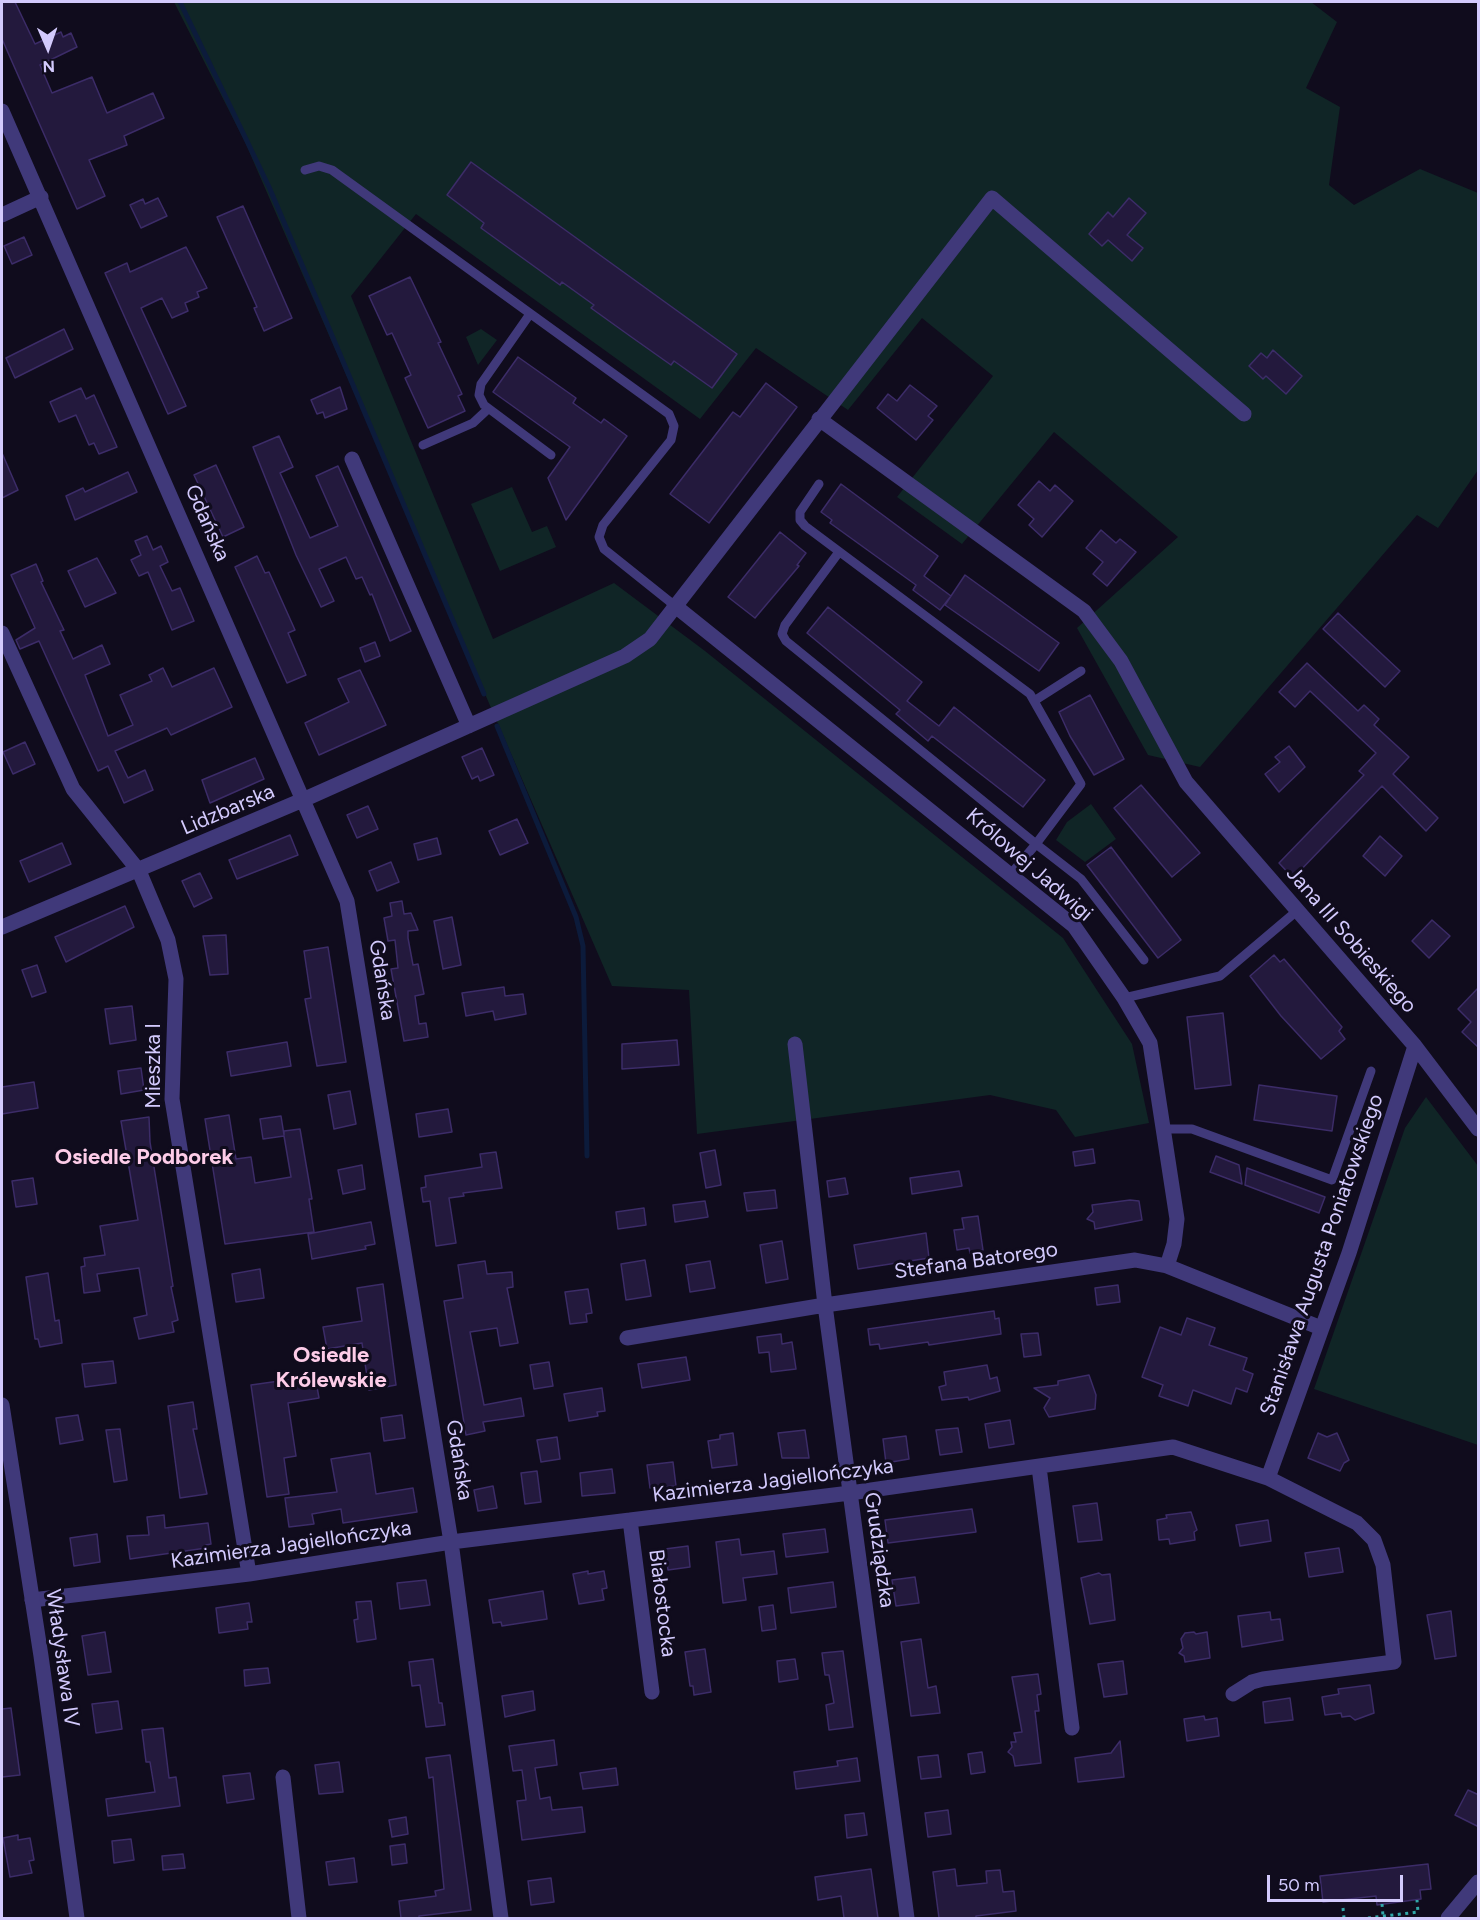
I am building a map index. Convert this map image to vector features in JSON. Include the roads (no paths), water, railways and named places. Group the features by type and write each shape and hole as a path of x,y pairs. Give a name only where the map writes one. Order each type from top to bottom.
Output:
{"street":[{"name":"Gdańska","path":"2,111 305,799 347,901 451,1542 501,1918"},
{"path":"2,215 41,197"},
{"name":"Lidzbarska","path":"2,927 305,799 625,656 650,639 674,605 992,198 1244,414"},
{"name":"Jana III Sobieskiego","path":"819,419 1084,611 1121,661 1186,782 1415,1046 1479,1129"},
{"path":"352,459 469,726"},
{"name":"Królowej Jadwigi","path":"674,605 1074,926 1124,998 1150,1043 1177,1219 1174,1244 1167,1266"},
{"name":"Mieszka I","path":"2,633 73,789 139,870 168,940 176,979 172,1099 249,1574"},
{"name":"Grudziądzka","path":"795,1044 825,1305 907,1918"},
{"name":"Stanisława Augusta Poniatowskiego","path":"1268,1478 1349,1253 1415,1046"},
{"name":"Stefana Batorego","path":"627,1338 825,1305 1135,1260 1167,1266 1321,1328"},
{"name":"Władysława IV","path":"2,1405 32,1600 76,1918"},
{"name":"Kazimierza Jagiellończyka","path":"32,1600 249,1574 451,1542 850,1493 1173,1447 1268,1478 1357,1523 1374,1540 1383,1565 1395,1662 1263,1679 1252,1682 1233,1694"},
{"path":"1039,1467 1072,1728"},
{"name":"Białostocka","path":"630,1520 652,1692"},
{"path":"283,1777 299,1918"},
{"path":"1448,1918 1479,1882"}],"lane":[{"path":"305,170 319,166 332,170 669,414 674,426 671,440 603,525 599,537 604,549 674,605"},
{"path":"530,314 481,384 479,395 488,409 551,455"},
{"path":"423,445 473,423 488,409"},
{"path":"819,484 800,512 800,520 839,552 1030,694 1081,784 1011,874"},
{"path":"839,552 785,625 782,634 786,641 1081,879 1144,960"},
{"path":"1034,701 1081,671"},
{"path":"1124,998 1220,976 1298,910"},
{"path":"1165,1129 1192,1130 1332,1180 1371,1071"}],"waterway":[{"path":"180,2 269,187 484,694"},
{"path":"497,726 576,917 583,946 587,1156"}],"district":[{"name":"Osiedle Podborek","path":"144,1158"},
{"name":"Osiedle Królewskie","path":"331,1368"}]}
